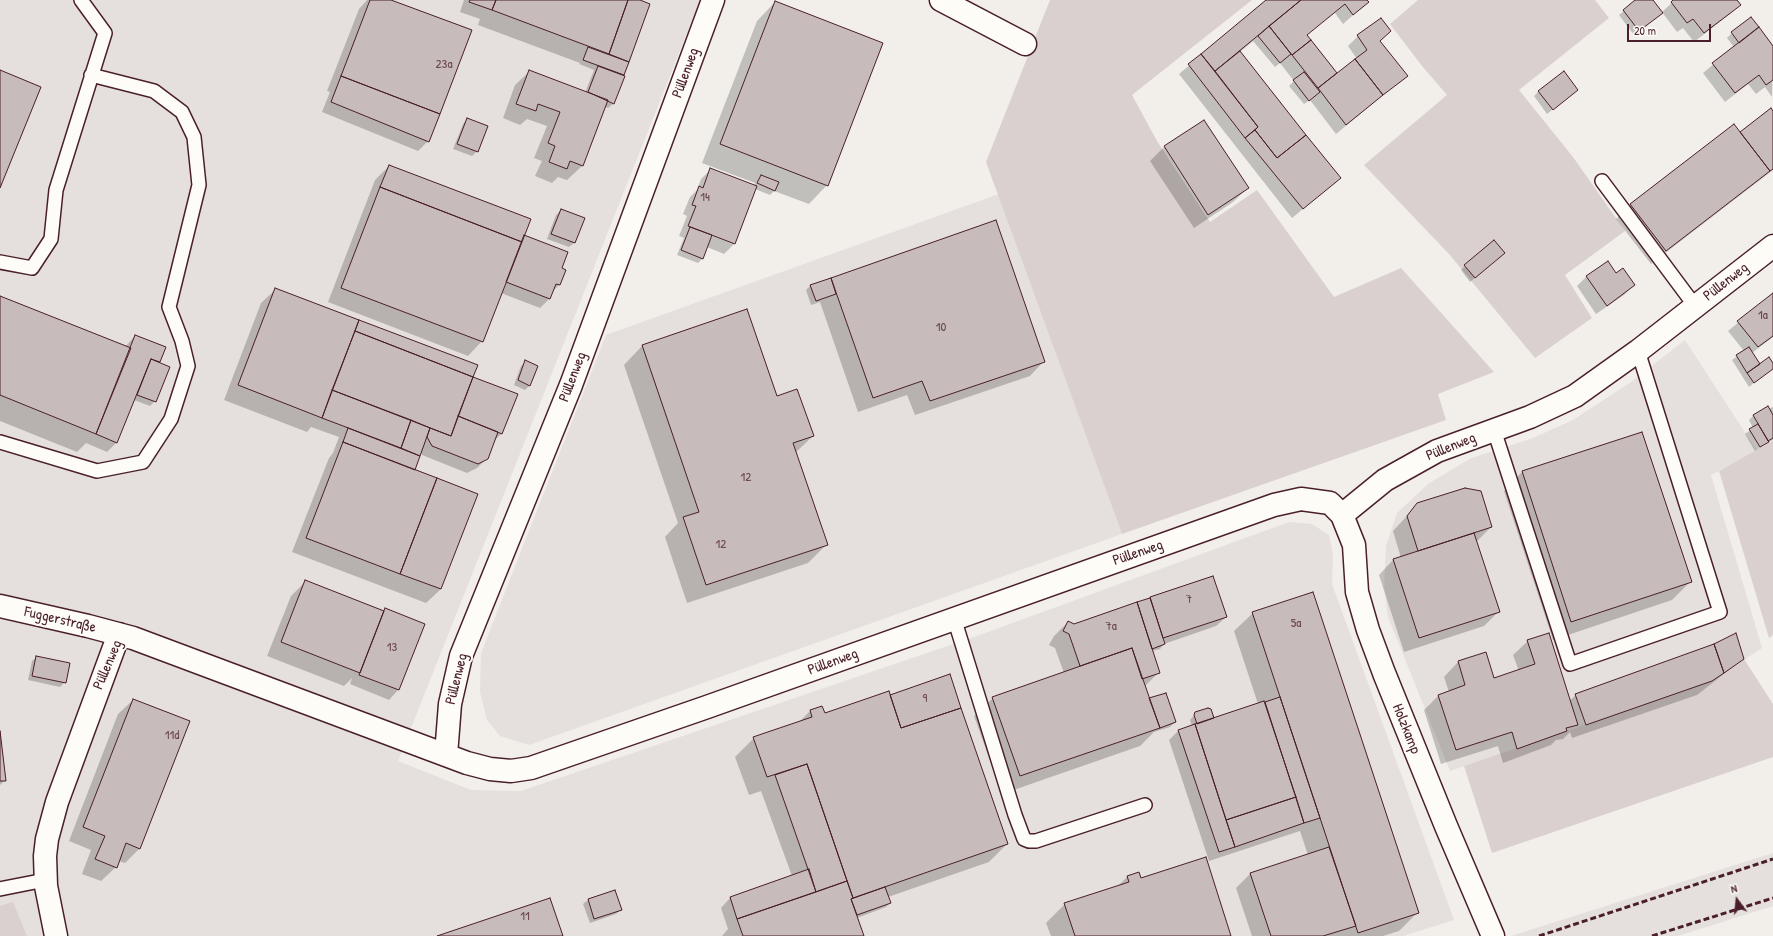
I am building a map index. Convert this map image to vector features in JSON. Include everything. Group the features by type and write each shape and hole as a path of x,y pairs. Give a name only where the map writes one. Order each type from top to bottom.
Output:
{"street":[{"name":"Püllenweg","path":"446,755 450,704 461,656 571,385 713,0"},
{"path":"941,0 1025,44"},
{"name":"Püllenweg","path":"56,936 45,880 47,840 57,802 120,634 467,763 500,770 531,768 708,707 1274,505 1301,499 1314,500 1330,503 1342,516 1385,480 1436,451 1530,417 1574,396 1638,351 1773,246"},
{"name":"Holzkamp","path":"1342,516 1354,545 1357,592 1368,630 1446,826 1493,936"},
{"name":"Fuggerstraße","path":"0,606 120,634"}],"lane":[{"path":"0,262 32,268 51,239 56,190 105,32 81,0"},
{"path":"0,442 97,471 143,462 171,419 188,366 182,341 169,307 199,185 194,137 182,112 154,91 91,75"},
{"path":"1602,181 1695,306"},
{"path":"1494,430 1570,664 1720,612 1638,351"},
{"path":"954,618 1015,815 1024,839 1036,841 1145,805"},
{"path":"0,889 45,880"}],"shaded area":[{"path":"0,0 700,0 398,761 471,790 521,791 977,636 1289,522 1312,524 1329,535 1333,555 1332,584 1454,920 1403,936 0,936"},
{"path":"1050,0 1252,0 1132,95 1157,141 1210,222 1257,190 1334,297 1401,268 1494,372 1438,394 1446,420 1122,534 986,162"},
{"path":"1418,0 1595,0 1609,18 1519,90 1573,157 1625,231 1565,275 1592,318 1535,358 1449,254 1364,165 1447,95 1422,66 1390,24"},
{"path":"999,194 1122,534 529,745 500,736 487,720 480,692 481,653 606,335"},
{"path":"1685,340 1757,451 1711,475 1762,648 1712,681 1450,771 1388,617 1384,586 1386,546 1397,513 1428,484 1469,459 1533,438 1573,420 1631,382"},
{"path":"1773,441 1773,635 1769,638 1719,471"},
{"path":"1744,659 1773,704 1773,757 1492,853 1464,766 1712,681"},
{"path":"1773,853 1773,906 1678,936 1511,936"},
{"path":"13,902 27,936 0,936 0,906"}],"building":[{"path":"370,0 391,0 472,30 440,114 341,76"},
{"path":"470,0 496,0 492,10 469,2"},
{"path":"496,0 628,0 609,54 492,10"},
{"path":"628,0 640,0 650,4 629,62 609,54"},
{"path":"1266,0 1301,0 1215,71 1201,54"},
{"path":"1301,0 1367,0 1369,2 1353,15 1345,4 1307,35 1311,40 1292,55 1269,26"},
{"path":"1635,0 1653,0 1663,13 1639,31 1623,10"},
{"path":"1673,0 1737,0 1741,5 1704,33 1693,19 1687,23 1671,2"},
{"path":"775,1 883,43 828,186 720,144"},
{"path":"1751,17 1759,27 1739,43 1731,32"},
{"path":"1381,18 1391,31 1380,41 1408,76 1383,95 1355,59 1367,50 1357,35"},
{"path":"1269,26 1291,54 1280,63 1258,36"},
{"path":"1759,27 1773,46 1773,80 1766,85 1759,75 1735,93 1712,63"},
{"path":"1311,40 1337,73 1318,88 1292,55"},
{"path":"588,47 629,62 624,75 583,60"},
{"path":"1240,51 1306,135 1277,158 1255,130 1258,127 1215,71"},
{"path":"1201,54 1258,127 1245,138 1188,64"},
{"path":"1355,59 1383,95 1346,125 1318,88"},
{"path":"598,66 625,76 614,104 588,92"},
{"path":"0,70 41,87 0,188"},
{"path":"529,70 608,100 583,166 570,161 567,169 549,162 555,146 548,143 560,112 538,104 536,111 516,104"},
{"path":"1564,71 1578,90 1553,110 1538,91"},
{"path":"1304,72 1320,92 1309,101 1293,80"},
{"path":"341,76 440,114 429,142 331,102"},
{"path":"1771,108 1773,111 1773,169 1770,171 1740,132"},
{"path":"467,118 488,126 478,152 457,144"},
{"path":"1204,120 1249,188 1208,215 1164,146"},
{"path":"1734,124 1770,171 1666,251 1630,204"},
{"path":"1255,130 1277,158 1306,135 1341,178 1303,209 1245,138"},
{"path":"389,165 531,219 522,242 380,187"},
{"path":"710,168 757,186 735,244 688,226 696,206 692,205 699,186 703,188"},
{"path":"761,175 779,182 775,191 757,183"},
{"path":"380,187 522,242 483,342 341,288"},
{"path":"561,209 585,218 575,243 551,234"},
{"path":"996,220 1045,362 930,401 922,381 873,398 831,278"},
{"path":"690,227 712,235 703,259 681,250"},
{"path":"524,235 568,252 562,268 566,270 560,285 556,284 550,299 506,282"},
{"path":"1494,240 1505,253 1475,278 1464,265"},
{"path":"1608,261 1616,273 1623,268 1635,285 1607,306 1586,276"},
{"path":"831,278 836,294 816,301 810,285"},
{"path":"275,288 359,320 322,418 238,385"},
{"path":"1773,293 1773,336 1758,347 1737,321"},
{"path":"0,296 131,348 96,434 0,395"},
{"path":"747,309 777,396 797,389 814,436 793,443 828,545 706,585 683,517 699,512 642,345"},
{"path":"359,320 478,365 473,377 355,331"},
{"path":"355,331 473,377 451,436 332,390"},
{"path":"135,335 166,347 160,362 151,359 117,443 96,434"},
{"path":"1749,347 1760,364 1747,373 1736,355"},
{"path":"1769,357 1773,363 1773,369 1754,383 1747,373"},
{"path":"151,359 170,367 156,402 137,395"},
{"path":"525,360 538,366 530,386 518,380"},
{"path":"473,377 518,394 502,434 458,416"},
{"path":"332,390 411,420 401,448 322,418"},
{"path":"1768,406 1773,415 1773,438 1768,441 1753,415"},
{"path":"458,416 498,432 488,459 478,464 432,446 427,437 430,428 451,436"},
{"path":"411,420 430,428 420,456 401,448"},
{"path":"1758,424 1769,442 1760,447 1749,429"},
{"path":"348,428 420,456 415,470 343,442"},
{"path":"1642,432 1692,582 1571,622 1522,471"},
{"path":"343,442 437,478 400,574 306,538"},
{"path":"437,478 478,494 441,589 400,574"},
{"path":"1465,488 1481,491 1492,527 1418,551 1407,516 1417,503"},
{"path":"1474,533 1500,612 1419,638 1393,559"},
{"path":"1213,576 1227,617 1163,638 1150,597"},
{"path":"305,580 384,611 360,673 281,642"},
{"path":"1313,592 1419,913 1358,933 1252,612"},
{"path":"1150,598 1165,644 1152,649 1137,602"},
{"path":"1137,602 1160,673 1142,679 1132,648 1080,666 1069,634 1063,631 1068,621 1074,624"},
{"path":"385,608 425,624 399,690 359,675"},
{"path":"1549,633 1578,725 1566,728 1567,731 1517,749 1512,732 1456,750 1438,695 1465,685 1458,661 1486,652 1494,678 1535,664 1527,640"},
{"path":"1736,633 1744,659 1724,673 1714,644"},
{"path":"1714,644 1724,673 1712,681 1586,725 1575,694"},
{"path":"1132,648 1160,728 1020,776 992,697"},
{"path":"36,656 70,663 66,683 32,676"},
{"path":"950,674 961,708 901,728 890,695"},
{"path":"889,691 901,728 961,708 1008,844 853,898 807,764 767,777 753,737 812,717 810,710 822,706 825,713"},
{"path":"1166,693 1176,722 1160,728 1149,698"},
{"path":"1280,697 1320,818 1304,823 1265,702"},
{"path":"133,699 190,721 140,849 126,843 117,868 95,859 105,836 83,827"},
{"path":"1264,701 1296,797 1226,820 1195,724"},
{"path":"1208,708 1211,709 1214,718 1197,724 1194,715 1195,712"},
{"path":"1195,724 1235,847 1219,852 1178,730"},
{"path":"0,731 6,781 0,781"},
{"path":"807,764 847,881 816,892 775,775"},
{"path":"1296,797 1304,823 1235,847 1226,820"},
{"path":"1329,847 1356,926 1323,936 1271,936 1250,873"},
{"path":"1206,857 1231,936 1075,936 1064,903 1129,882 1127,876 1139,872 1141,878"},
{"path":"809,869 816,892 737,919 730,897"},
{"path":"847,881 853,898 851,899 864,936 743,936 737,919"},
{"path":"885,887 891,903 857,915 851,899"},
{"path":"615,890 622,910 594,919 588,899"},
{"path":"550,898 563,936 437,936"}],"railway":[{"path":"1539,936 1773,859"},
{"path":"1652,936 1773,898"}]}
